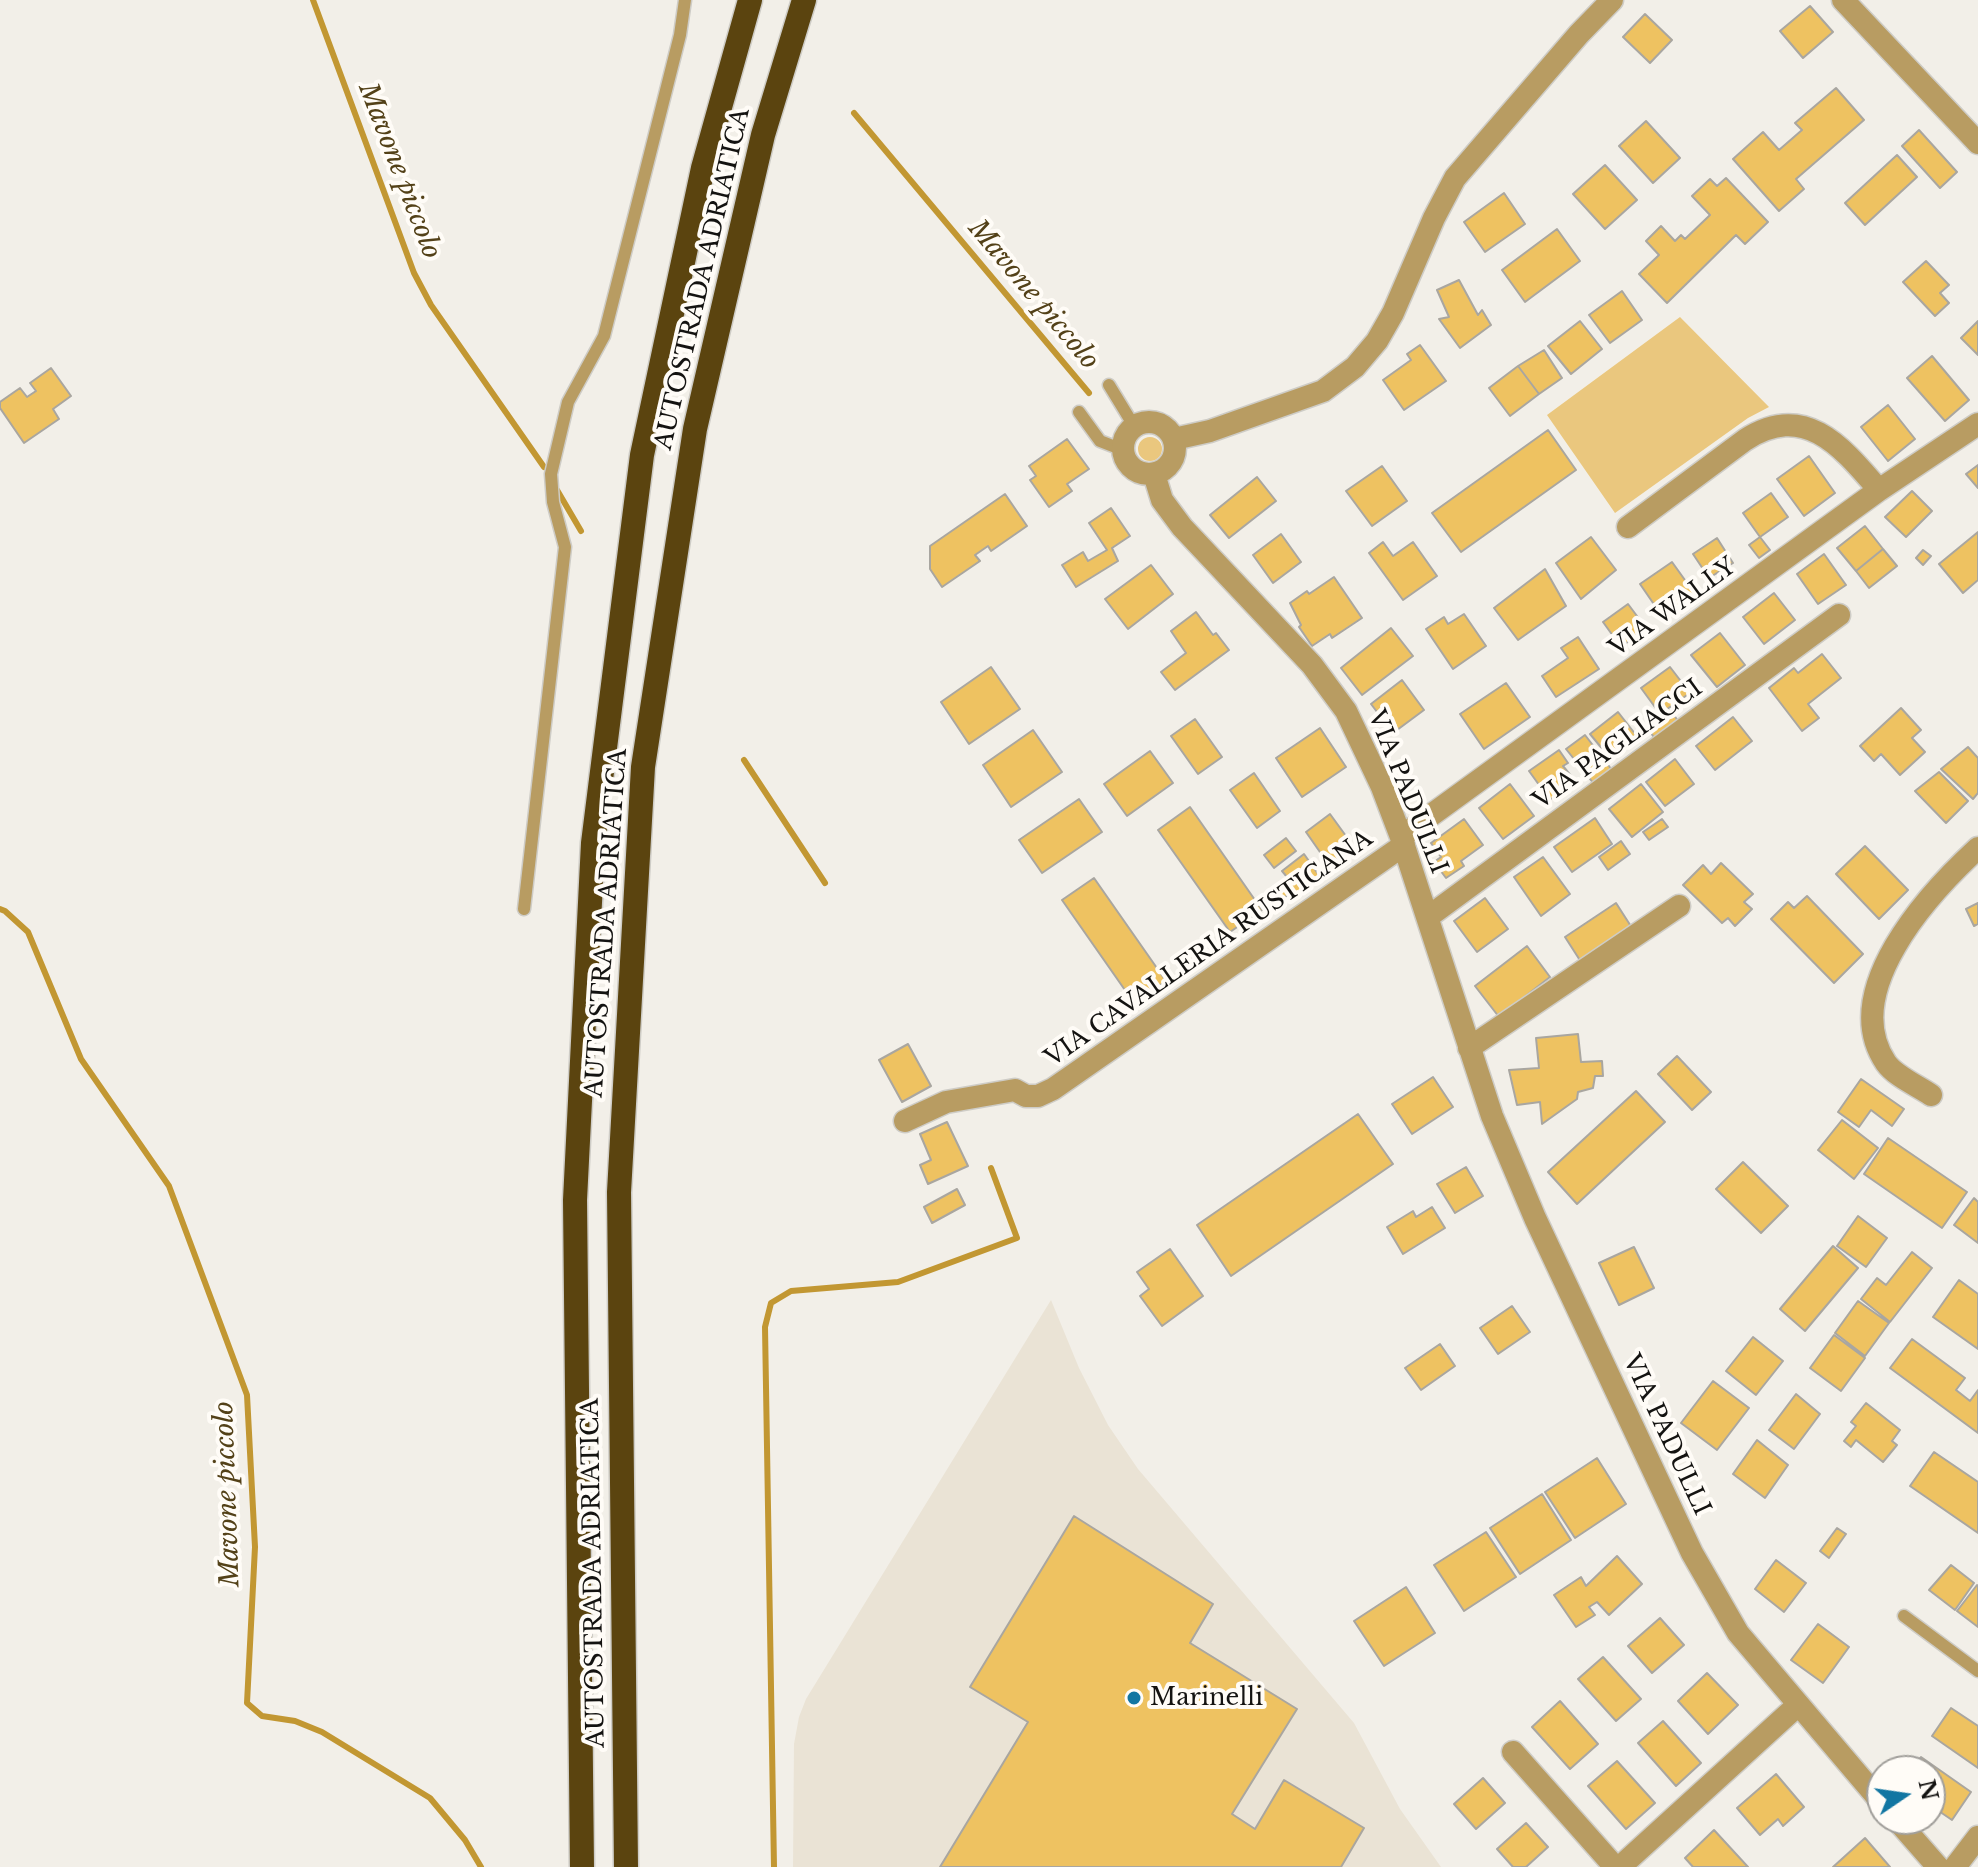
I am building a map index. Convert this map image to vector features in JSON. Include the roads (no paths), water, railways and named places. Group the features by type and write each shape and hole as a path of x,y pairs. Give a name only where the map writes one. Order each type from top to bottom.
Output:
{"highway":[{"name":"AUTOSTRADA ADRIATICA","path":"582,1867 575,1200 593,843 642,455 703,168 750,0"},
{"name":"AUTOSTRADA ADRIATICA","path":"626,1867 619,1192 643,767 695,429 763,135 804,0"}],"street":[{"path":"1174,439 1210,431 1310,397 1355,367 1377,341 1393,313 1455,178 1612,0"},
{"path":"1843,0 1978,143"},
{"path":"1149,422 1157,423 1174,439 1174,457 1170,465 1154,474 1132,468 1123,450 1125,437 1134,426 1149,422"},
{"name":"VIA WALLY","path":"1402,841 1879,490 1978,424"},
{"path":"1628,527 1753,434 1780,425 1807,426 1831,440 1879,490"},
{"name":"VIA PADULLI","path":"1154,474 1162,500 1182,527 1312,665 1346,711 1382,787 1402,841 1492,1116 1535,1218 1686,1541 1726,1615 1866,1784"},
{"name":"VIA PAGLIACCI","path":"1428,917 1839,615"},
{"name":"VIA CAVALLERIA RUSTICANA","path":"905,1121 959,1099 1015,1090 1026,1096 1038,1096 1053,1089 1402,841"},
{"path":"1931,1095 1888,1065 1876,1042 1872,1012 1878,979 1905,932 1946,877 1978,848"},
{"path":"1469,1048 1679,906"},
{"path":"1513,1752 1618,1867 1798,1705"},
{"path":"1910,1835 1938,1867"},
{"path":"1955,1867 1978,1837"}],"lane":[{"path":"524,909 565,547 553,502 551,474 568,402 604,336 680,35 685,0"},
{"path":"1109,385 1134,426"},
{"path":"1079,412 1100,441 1123,450"},
{"path":"1904,1616 1978,1671"}],"waterway":[{"name":"Mavone piccolo","path":"313,0 414,273 431,305 544,467"},
{"name":"Mavone piccolo","path":"854,113 1089,393"},
{"name":"Mavone piccolo","path":"557,490 581,531"},
{"name":"Mavone piccolo","path":"744,760 825,883"},
{"name":"Mavone piccolo","path":"0,909 28,932 81,1059 169,1186 247,1395 255,1547 247,1703 262,1716 295,1721 322,1732 430,1798 465,1840 481,1867"},
{"name":"Mavone piccolo","path":"774,1867 765,1327 771,1303 791,1291 898,1282 1017,1238 991,1168"}],"place":[{"name":"Marinelli","path":"1134,1698"}]}
